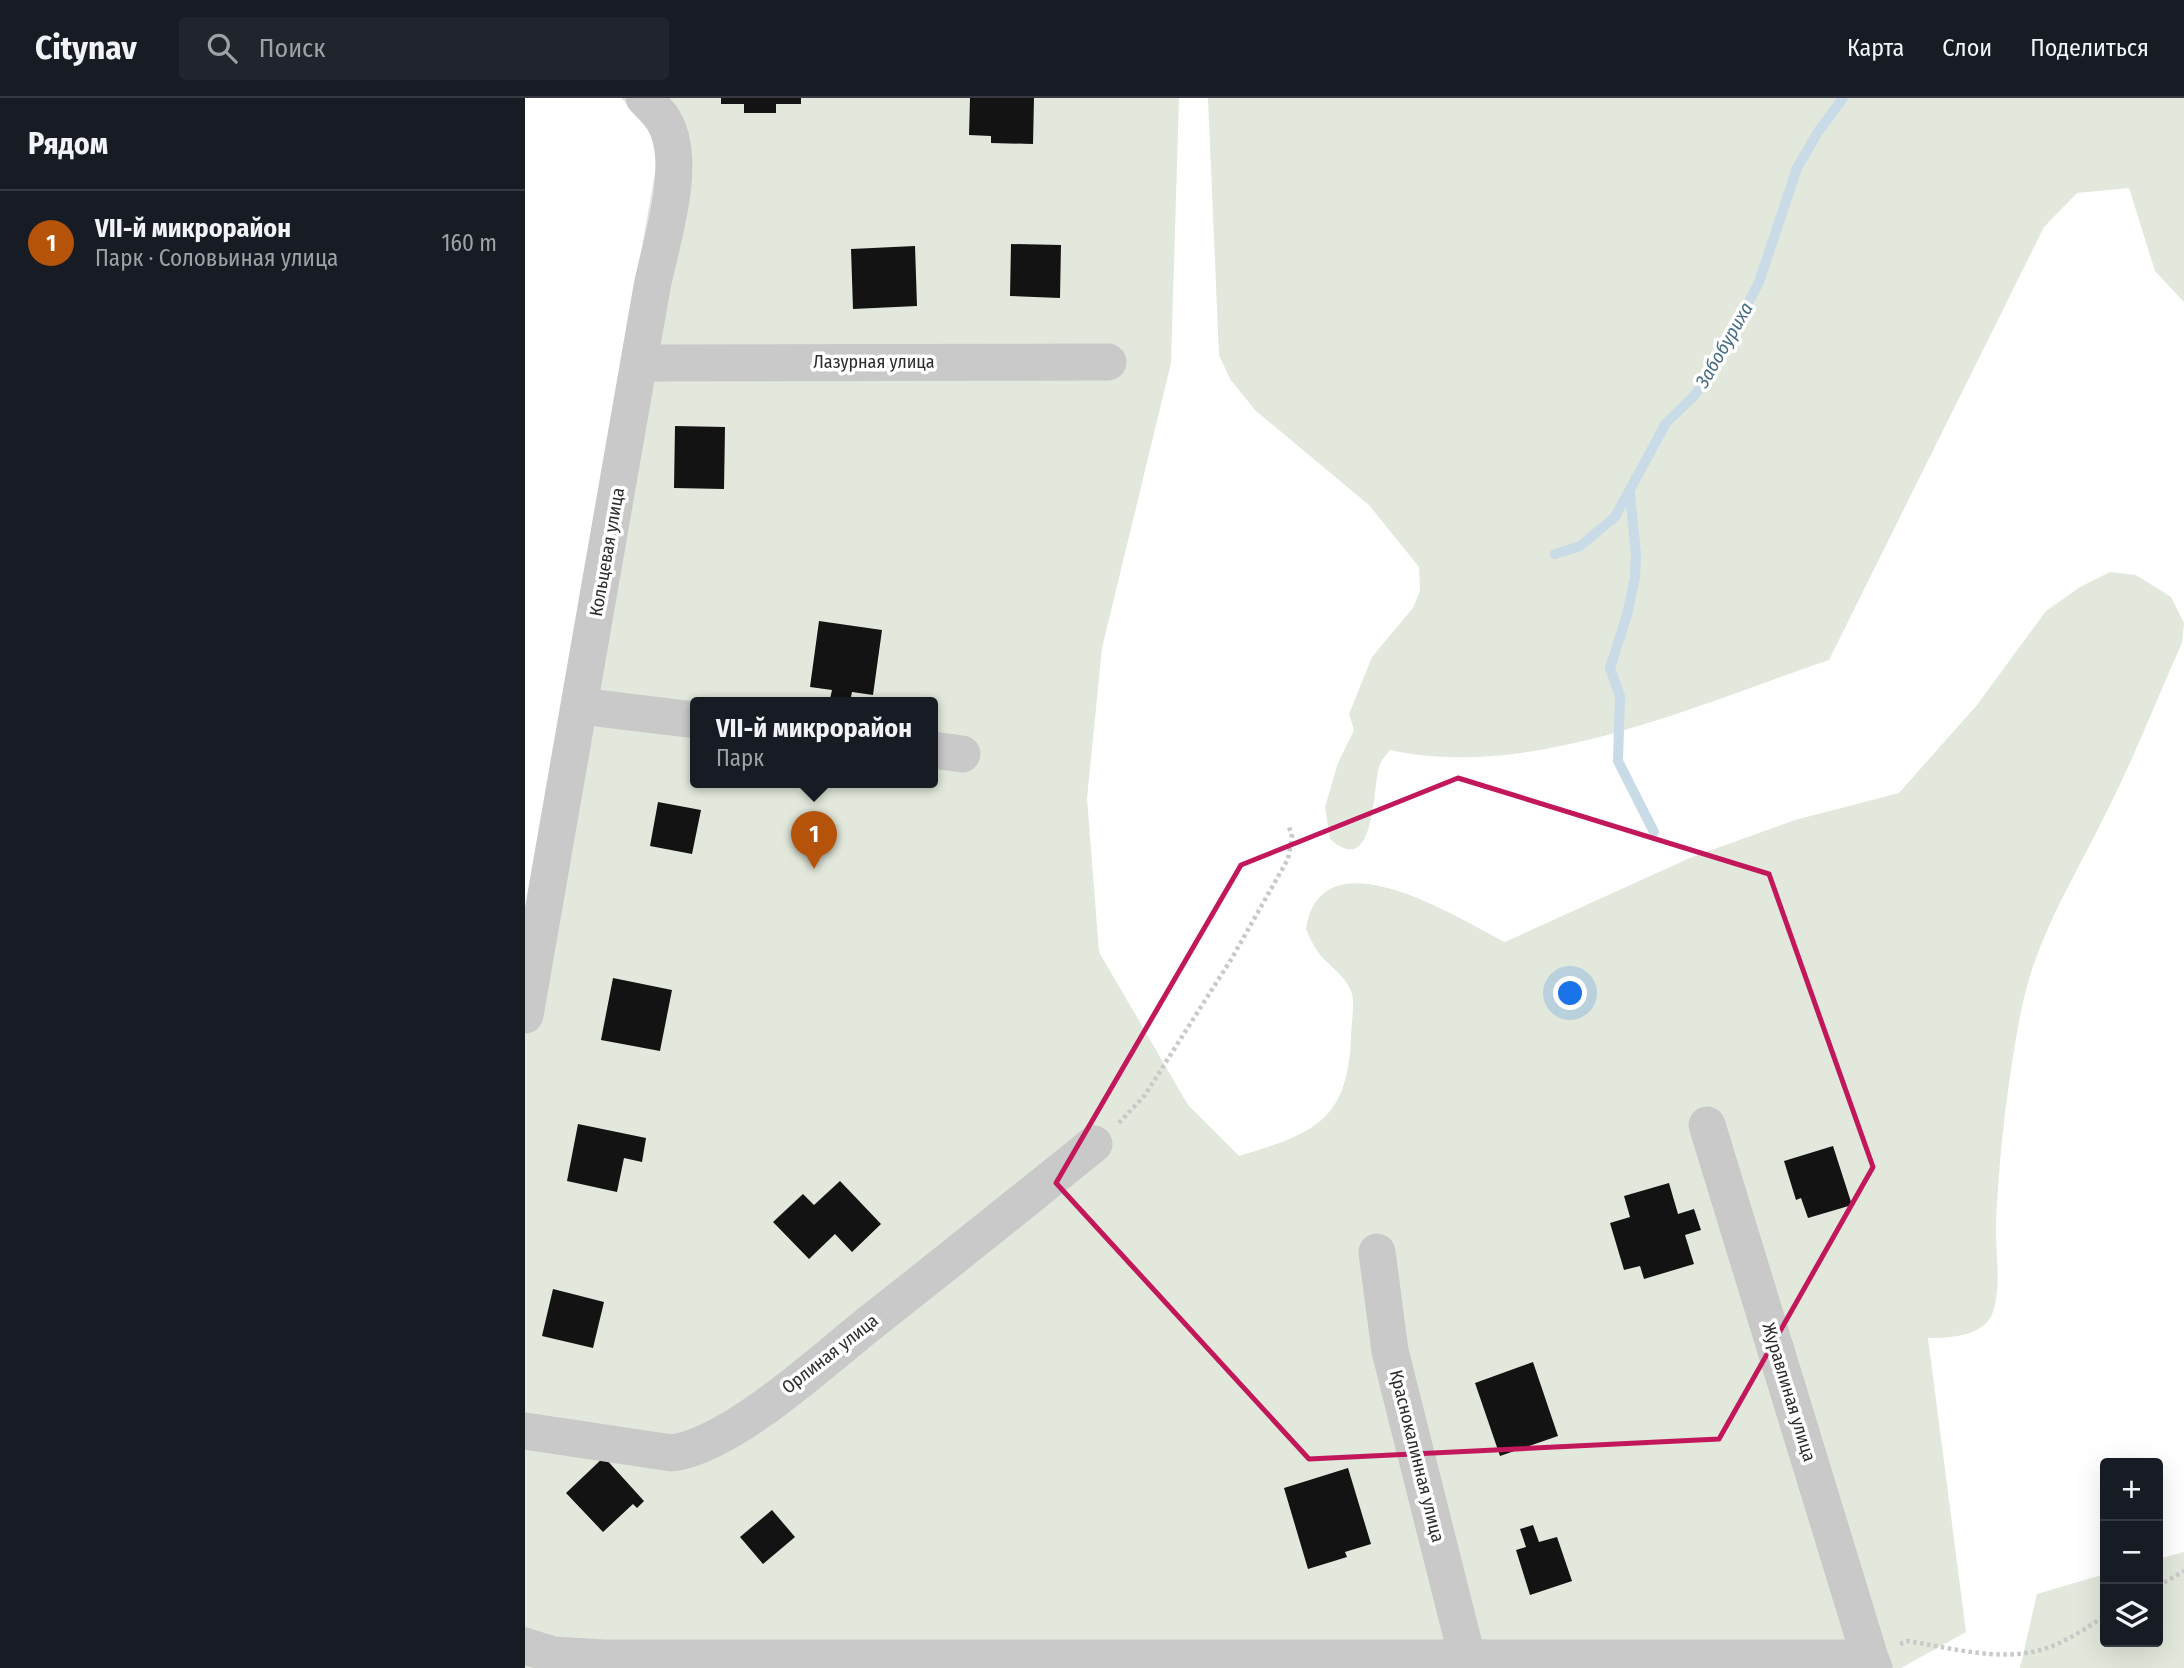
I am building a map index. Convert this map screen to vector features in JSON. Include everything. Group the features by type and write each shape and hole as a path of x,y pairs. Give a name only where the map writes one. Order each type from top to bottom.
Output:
{"street":[{"name":"Кольцевая улица","path":"525,1015 639,363 674,181 675,158 663,118 644,98"},
{"name":"Лазурная улица","path":"639,363 1108,362"},
{"path":"580,706 690,719"},
{"name":"Журавлиная улица","path":"1707,1125 1872,1663"},
{"name":"Орлиная улица","path":"525,1431 672,1453 692,1451 718,1439 790,1386 1094,1144"},
{"name":"Краснокалинная улица","path":"1377,1252 1390,1351 1467,1657"},
{"path":"525,1646 553,1656 604,1658 1467,1657 1872,1663"}],"path":[{"path":"1094,1144 1130,1114 1145,1094 1232,958 1288,859 1292,848 1289,827"},
{"path":"2161,1584 2184,1571"},
{"path":"1872,1663 1907,1641 1997,1655 2033,1652 2065,1641 2100,1619"}],"highlighted area":[{"path":"1458,778 1769,874 1873,1167 1719,1439 1309,1459 1056,1183 1241,865"}],"shaded area":[{"path":"621,98 1179,98 1171,363 1102,648 1087,798 1099,952 1188,1105 1239,1156 1306,1131 1321,1120 1343,1088 1348,1066 1352,994 1341,975 1316,949 1306,929 1317,900 1337,886 1363,884 1394,890 1457,916 1505,942 1692,857 1795,820 1899,793 1977,705 2046,611 2080,587 2110,572 2136,575 2171,597 2184,623 2182,643 2121,783 2047,931 2023,1002 2002,1139 1996,1222 1997,1290 1993,1312 1982,1327 1974,1331 1928,1338 1966,1632 1901,1668 525,1668 525,924 661,137"},
{"path":"1208,98 2184,98 2184,302 2155,271 2129,188 2077,193 2044,227 1829,660 1613,734 1556,747 1499,755 1444,757 1390,750 1380,764 1370,825 1364,839 1357,848 1345,849 1330,839 1325,807 1338,763 1354,730 1349,714 1372,657 1413,608 1420,591 1419,567 1369,505 1255,410 1230,379 1219,355"},
{"path":"2184,1552 2184,1668 2020,1668 2037,1594 2100,1575 2100,1647 2163,1647 2163,1558"}],"building":[{"path":"721,98 801,98 801,104 776,104 776,113 744,113 744,104 721,104"},
{"path":"970,98 1034,98 1033,144 991,143 991,136 969,135"},
{"path":"1011,244 1061,245 1060,298 1010,296"},
{"path":"915,246 917,306 853,309 851,249"},
{"path":"675,426 725,427 724,489 674,488"},
{"path":"819,621 882,630 873,695 852,692 851,697 830,697 832,690 810,687"},
{"path":"658,802 701,810 692,854 650,846"},
{"path":"613,978 672,990 660,1051 601,1040"},
{"path":"578,1124 646,1138 642,1162 624,1158 617,1192 567,1181"},
{"path":"1833,1146 1852,1205 1808,1218 1801,1198 1796,1200 1784,1161"},
{"path":"840,1181 881,1224 852,1252 835,1234 809,1259 773,1222 803,1194 814,1205"},
{"path":"1669,1183 1678,1214 1694,1209 1701,1230 1685,1235 1694,1264 1644,1279 1640,1266 1624,1270 1610,1223 1630,1217 1624,1196"},
{"path":"553,1289 604,1302 593,1348 542,1336"},
{"path":"1533,1362 1558,1436 1500,1456 1475,1383"},
{"path":"604,1457 644,1501 637,1508 633,1504 603,1532 566,1493"},
{"path":"1348,1468 1371,1544 1345,1552 1347,1557 1308,1569 1284,1488"},
{"path":"772,1510 795,1537 763,1564 740,1537"},
{"path":"1533,1525 1539,1542 1557,1537 1572,1581 1530,1595 1516,1550 1526,1547 1520,1529"}],"waterway":[{"name":"Забобуриха","path":"1555,554 1580,546 1615,517 1666,423 1694,396 1720,359 1759,282 1797,168 1818,132 1843,98"},
{"path":"1630,494 1636,553 1635,577 1627,615 1610,668 1620,696 1618,761 1654,832"}],"place":[{"name":"VII-й микрорайон","path":"814,869"}]}
